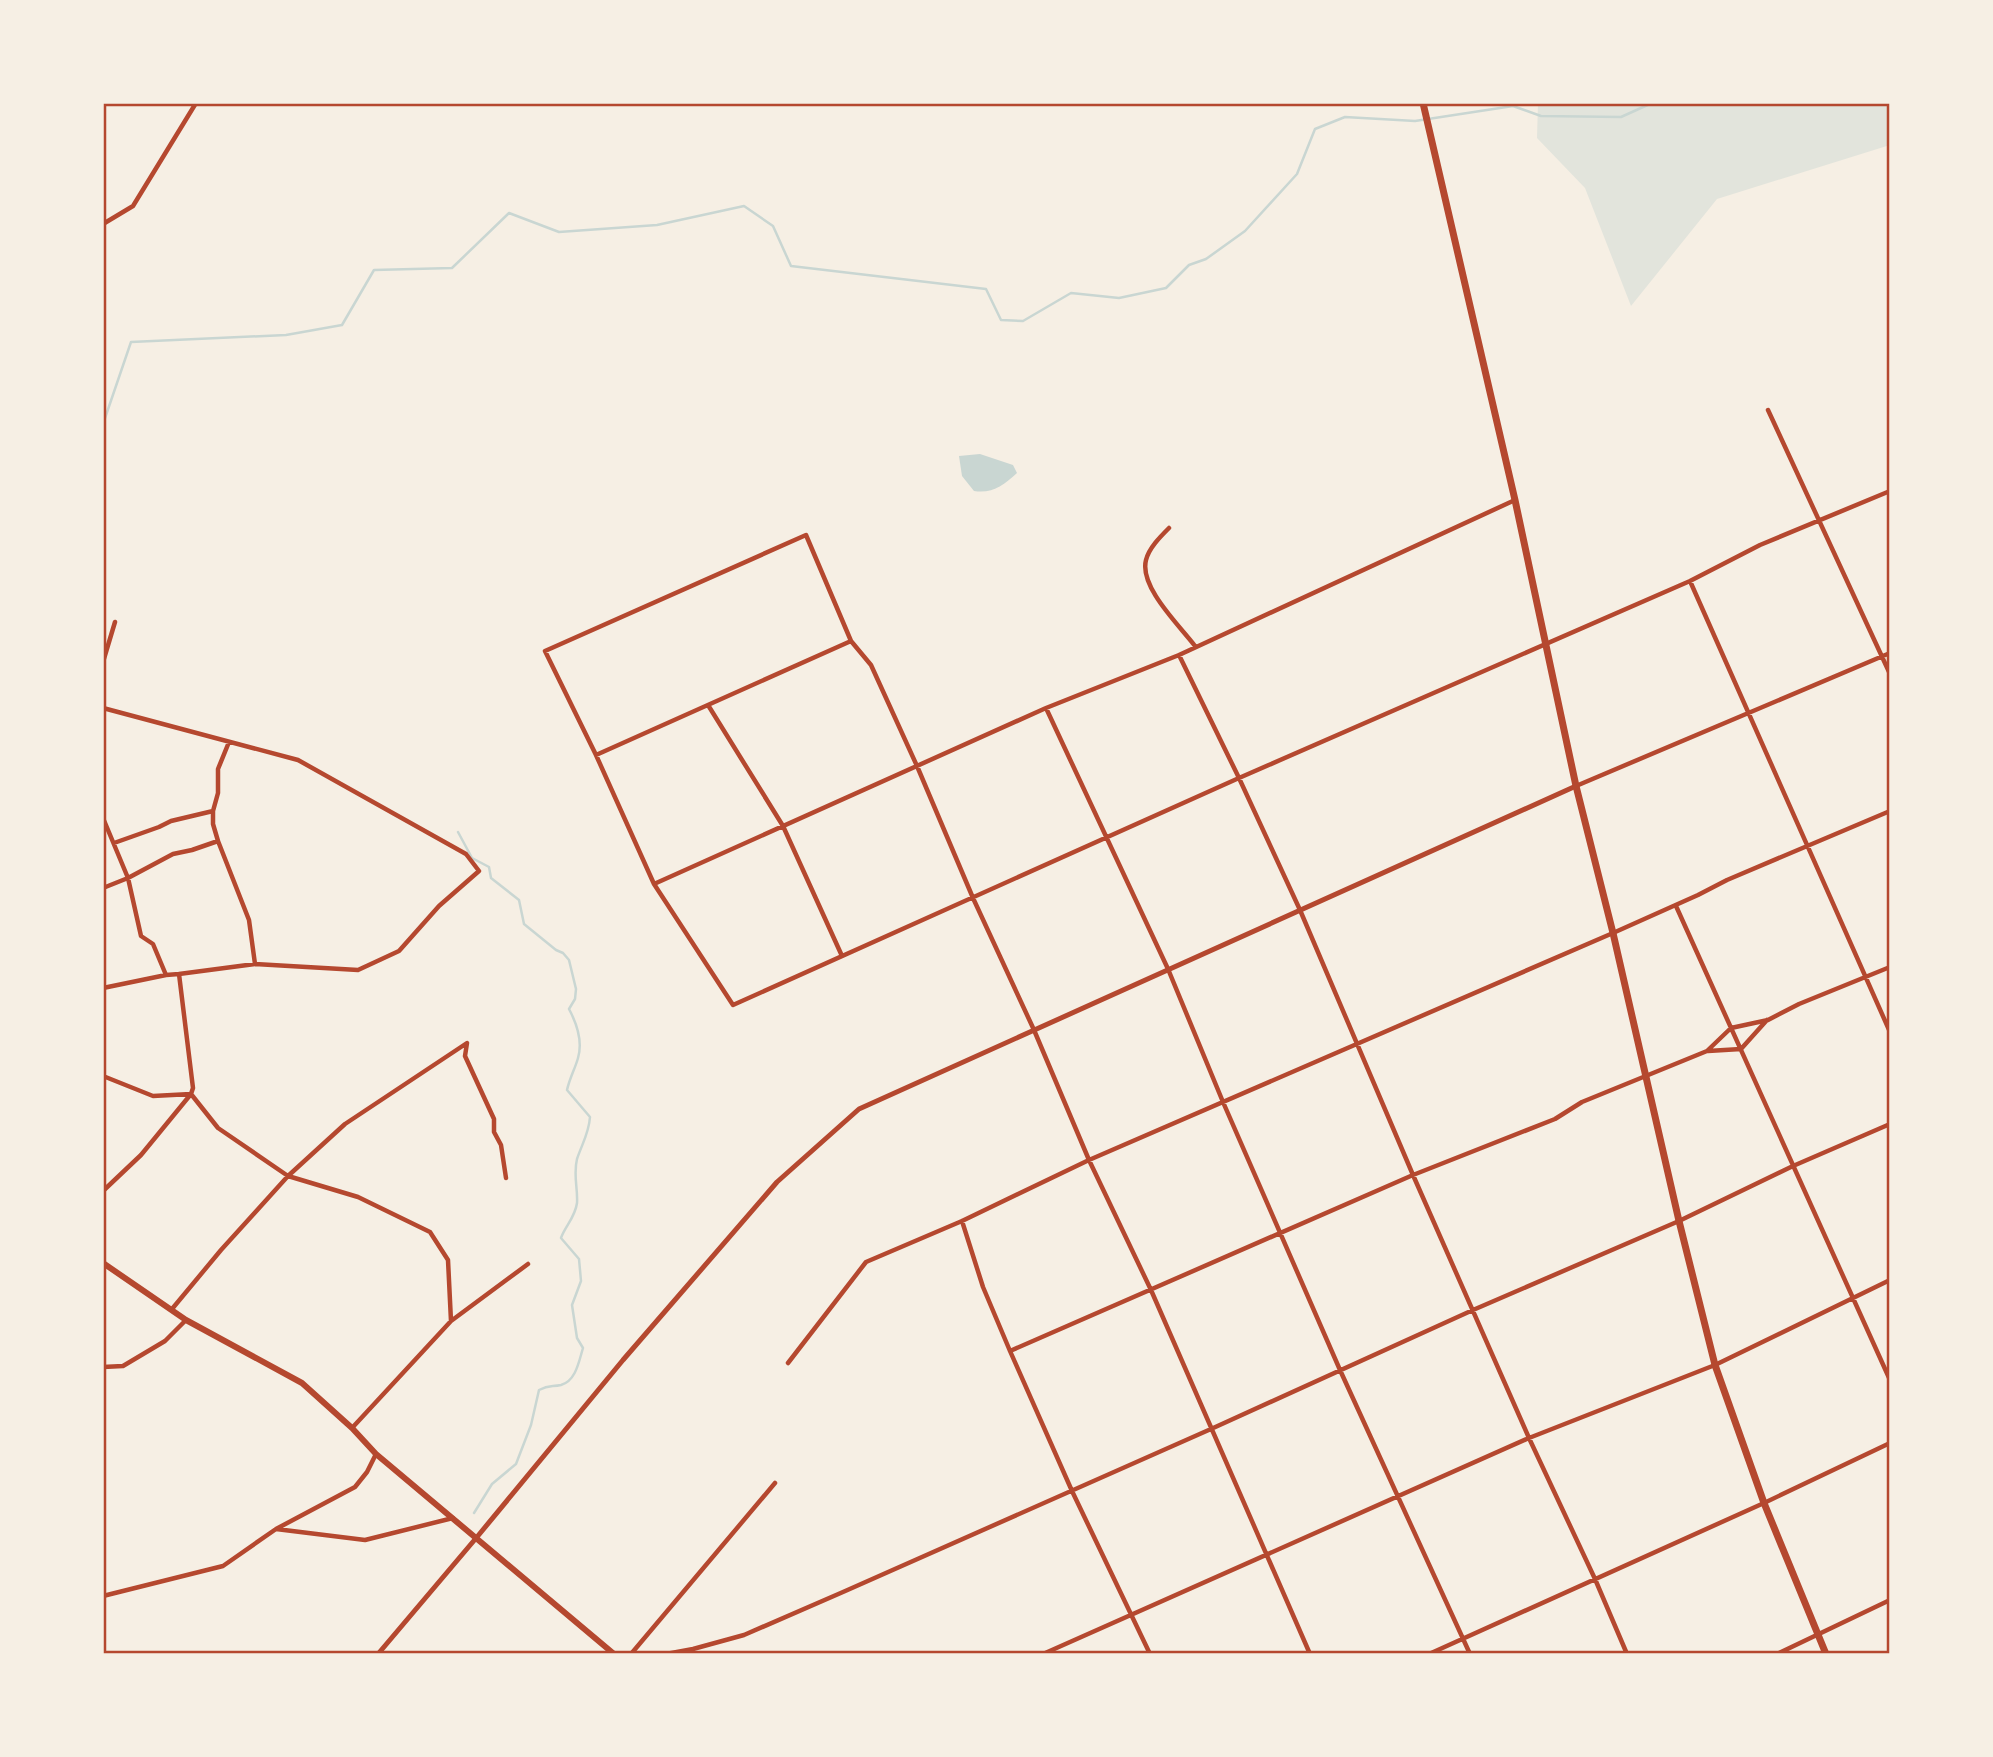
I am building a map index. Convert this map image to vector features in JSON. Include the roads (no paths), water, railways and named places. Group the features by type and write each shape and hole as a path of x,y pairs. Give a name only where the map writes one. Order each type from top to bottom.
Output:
{"highway":[{"path":"1424,106 1515,500 1576,786 1614,933 1679,1221 1715,1365 1764,1503 1826,1654"}],"main road":[{"path":"103,1263 186,1320 302,1383 352,1428 376,1454 614,1654"}],"street":[{"path":"103,224 133,206 197,103"},
{"path":"1768,410 1890,674"},
{"path":"1310,1654 1151,1290 1089,1160 1034,1030 973,898 917,766 871,665 851,641 806,534 545,651 596,755 654,884 733,1005 973,898 1239,778 1689,581 1760,545 1890,491"},
{"path":"654,884 1046,708 1179,655 1515,500"},
{"path":"1169,528 1146,559 1146,575 1154,594 1195,646"},
{"path":"1689,581 1890,1032"},
{"path":"103,662 115,622"},
{"path":"596,755 851,641"},
{"path":"378,1654 776,1182 859,1109 1576,786 1890,653"},
{"path":"1179,655 1300,910 1413,1175 1627,1654"},
{"path":"708,705 783,826 842,956"},
{"path":"103,708 298,760 466,855 480,871 439,906 399,951 358,970 255,964 166,975 103,988"},
{"path":"1046,708 1168,970 1340,1370 1470,1654"},
{"path":"229,741 218,769 214,824 249,920 255,964"},
{"path":"114,844 171,821 213,811"},
{"path":"788,1363 866,1262 962,1221 1089,1160 1890,811"},
{"path":"103,818 128,878 141,936 153,944 166,975"},
{"path":"103,888 128,878 173,853 218,841"},
{"path":"1676,905 1890,1380"},
{"path":"1707,1051 1731,1028 1768,1020 1799,1004 1890,967"},
{"path":"103,1191 141,1155 191,1094 193,1088 179,974"},
{"path":"1010,1352 1413,1175 1555,1119 1582,1102 1707,1051 1741,1049 1768,1020"},
{"path":"172,1309 288,1176 345,1124 467,1043 465,1056 494,1119 494,1132 501,1145 506,1178"},
{"path":"103,1076 153,1096 191,1094"},
{"path":"191,1094 218,1128 288,1176 358,1197 430,1232 448,1260 452,1321"},
{"path":"666,1654 744,1634 1679,1221 1793,1166 1890,1124"},
{"path":"962,1221 983,1287 1010,1352 1072,1491 1150,1654"},
{"path":"352,1428 452,1321 528,1264"},
{"path":"1043,1654 1529,1438 1715,1365 1890,1280"},
{"path":"103,1367 123,1366 165,1341 186,1320"},
{"path":"1429,1654 1764,1503 1890,1443"},
{"path":"103,1596 223,1566 276,1529 355,1487 376,1454"},
{"path":"632,1653 775,1483"},
{"path":"276,1529 365,1540 454,1518"},
{"path":"1777,1654 1890,1600"},
{"path":"632,1653 642,1654"}],"waterway":[{"path":"103,424 131,342 286,335 342,325 374,270 452,268 509,213 559,232 657,225 744,206 773,226 791,266 986,289 1001,320 1023,321 1071,293 1119,298 1166,288 1189,265 1206,259 1245,231 1297,174 1315,129 1345,117 1415,121 1513,106 1541,116 1621,117 1652,103"},
{"path":"458,832 472,858 489,867 491,878 519,900 524,924 569,960 576,989 575,999 569,1009 577,1027 580,1045 567,1090 590,1117 576,1165 576,1208 561,1238 579,1259 581,1281 572,1305 577,1338 583,1348 580,1359 566,1383 539,1390 531,1425 516,1464 492,1484 474,1513"}]}
